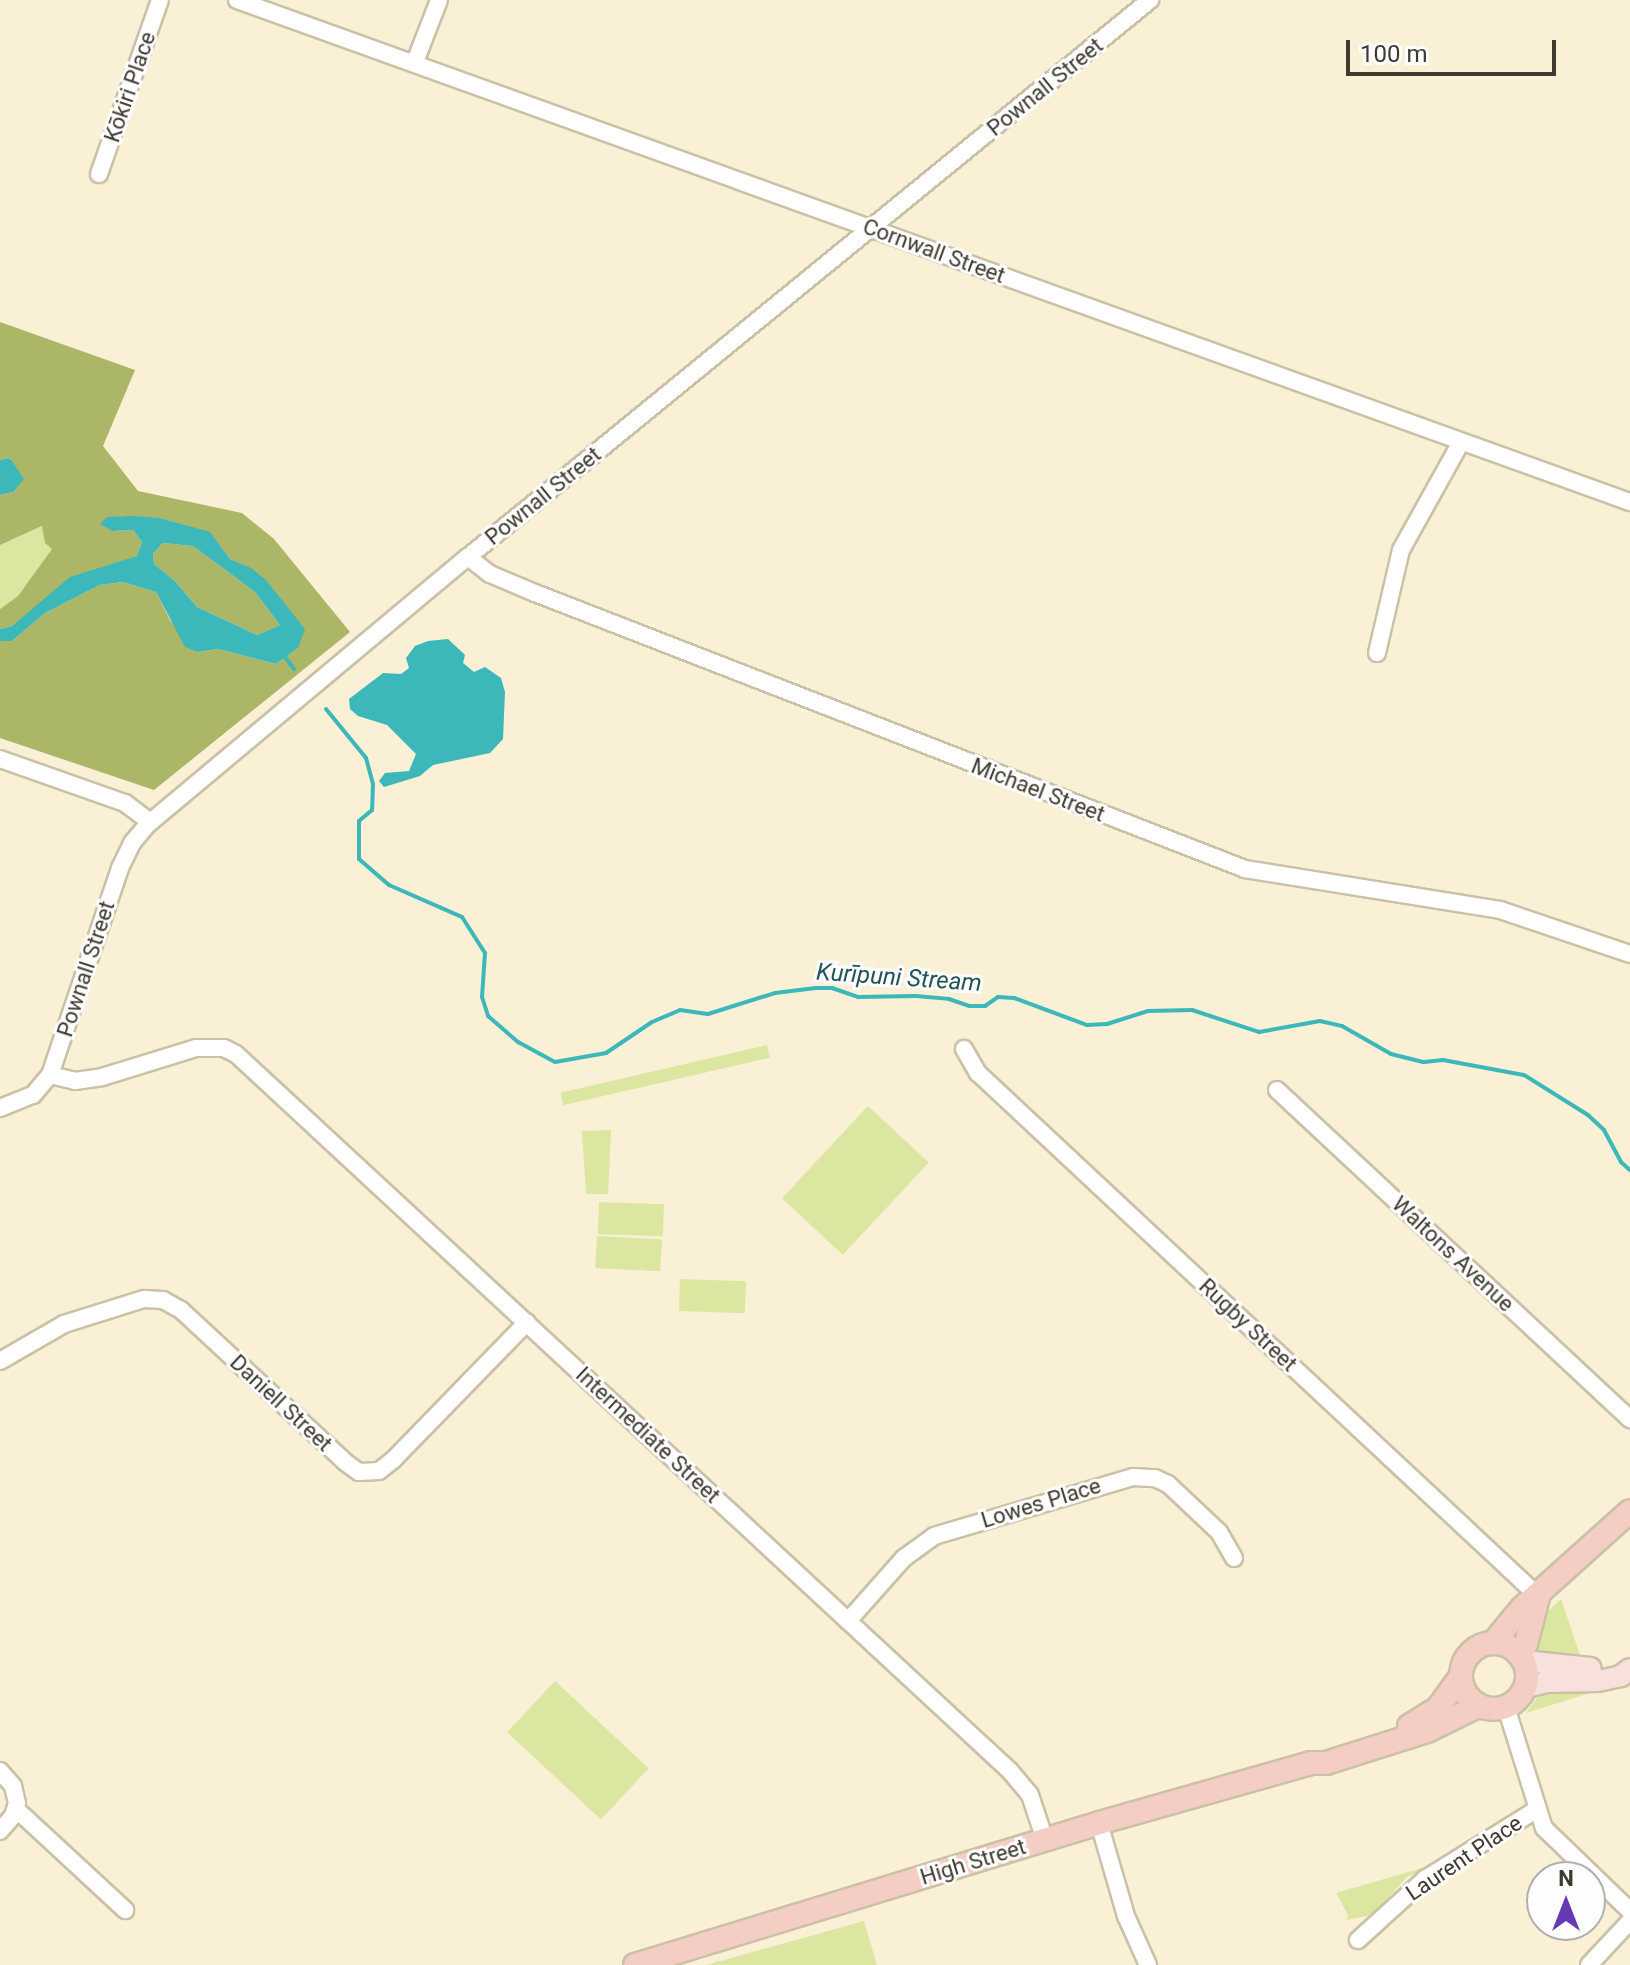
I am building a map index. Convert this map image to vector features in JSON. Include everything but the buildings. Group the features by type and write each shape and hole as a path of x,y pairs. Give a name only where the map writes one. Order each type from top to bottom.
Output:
{"highway":[{"path":"1493,1643 1522,1608 1630,1511"},
{"path":"1521,1657 1507,1645 1493,1643 1479,1646 1468,1655 1460,1678 1464,1691 1478,1706 1506,1707 1526,1687 1521,1657 1538,1596"},
{"name":"High Street","path":"1311,1763 1324,1753 1401,1730 1425,1718 1438,1708 1460,1678"},
{"name":"High Street","path":"635,1965 1099,1823 1311,1763 1326,1763 1427,1731 1478,1706"}],"main road":[{"path":"1521,1657 1583,1669 1630,1666"},
{"path":"1526,1687 1556,1681 1598,1681 1621,1676 1630,1666"}],"street":[{"name":"Kōkiri Place","path":"99,174 160,0"},
{"name":"Cornwall Street","path":"237,0 1630,502"},
{"path":"415,62 439,0"},
{"name":"Pownall Street","path":"50,1075 124,856 150,822 468,557 1150,0"},
{"path":"1377,653 1401,550 1461,442"},
{"name":"Michael Street","path":"468,557 490,574 535,593 1245,869 1500,910 1630,954"},
{"path":"0,759 125,803 150,822"},
{"name":"Intermediate Street","path":"50,1075 75,1081 89,1079 196,1048 224,1048 248,1063 1022,1783 1036,1809 1045,1840"},
{"name":"Rugby Street","path":"964,1049 978,1073 1538,1596"},
{"path":"0,1108 33,1095 50,1075"},
{"name":"Waltons Avenue","path":"1277,1090 1630,1419"},
{"name":"Daniell Street","path":"0,1361 64,1324 144,1299 163,1300 181,1310 345,1462 359,1472 379,1471 527,1322"},
{"name":"Lowes Place","path":"848,1621 911,1551 934,1536 1133,1477 1155,1478 1168,1484 1219,1532 1234,1558"},
{"path":"1506,1707 1536,1810 1549,1834 1630,1911"},
{"path":"0,1771 13,1786 16,1809 125,1910"},
{"path":"0,1831 16,1809"},
{"name":"Laurent Place","path":"1358,1940 1425,1879 1536,1810"},
{"path":"1099,1823 1126,1916 1148,1965"},
{"path":"1589,1965 1630,1921"}],"green space":[{"path":"0,322 135,370 103,446 138,491 242,513 274,539 350,632 154,790 0,738 0,641 12,641 45,613 100,585 123,582 156,592 170,620 198,652 218,649 276,664 298,648 250,568 230,559 210,533 160,518 112,531 133,530 142,542 137,556 41,603 12,626 0,629 0,609 18,596 52,549 45,543 42,526 0,545 0,495 13,492 11,458 0,460"},
{"path":"43,526 45,543 53,549 18,596 0,609 0,545"},
{"path":"163,543 193,546 255,592 280,625 257,635 197,607 175,581 154,564 153,554"},
{"path":"767,1045 770,1058 563,1105 560,1093"},
{"path":"868,1106 929,1163 843,1255 782,1198"},
{"path":"611,1130 608,1194 586,1194 582,1131"},
{"path":"599,1202 664,1204 663,1236 598,1234"},
{"path":"597,1236 662,1239 660,1271 595,1268"},
{"path":"680,1279 746,1281 745,1313 679,1311"},
{"path":"1561,1599 1581,1658 1560,1660 1536,1652 1533,1647 1543,1616"},
{"path":"555,1681 649,1768 601,1819 507,1732"},
{"path":"1596,1688 1596,1691 1526,1713 1541,1692"},
{"path":"1443,1862 1407,1877 1372,1915 1346,1920 1348,1915 1336,1893"},
{"path":"864,1921 877,1965 706,1965"}],"water":[{"path":"10,458 24,479 13,492 0,495 0,460"},
{"path":"107,517 160,518 210,532 230,559 251,568 266,580 305,629 298,648 276,664 218,649 198,652 185,647 156,592 123,582 100,585 45,613 12,641 0,641 0,629 12,626 70,577 137,556 142,542 133,530 112,531 100,524","holes":["163,543 193,546 255,592 280,625 257,635 197,607 175,581 154,564 153,554"]},
{"path":"448,639 465,655 463,663 474,672 485,667 501,678 505,692 503,739 490,753 433,765 420,776 384,787 379,781 385,773 409,771 416,754 387,725 358,716 350,709 349,699 383,673 401,674 409,668 406,658 415,646"}],"waterway":[{"name":"Kurīpuni Stream","path":"285,657 294,669"},
{"name":"Kurīpuni Stream","path":"326,709 366,758 373,784 372,810 359,821 359,859 389,885 462,917 485,953 482,997 488,1016 518,1042 555,1062 606,1053 652,1022 680,1010 708,1014 775,993 816,988 832,988 858,997 949,999 969,1006 985,1006 998,997 1014,998 1087,1025 1107,1024 1148,1011 1192,1010 1259,1032 1320,1021 1342,1026 1391,1054 1424,1062 1443,1060 1524,1075 1588,1115 1604,1130 1621,1162 1630,1170"}]}
